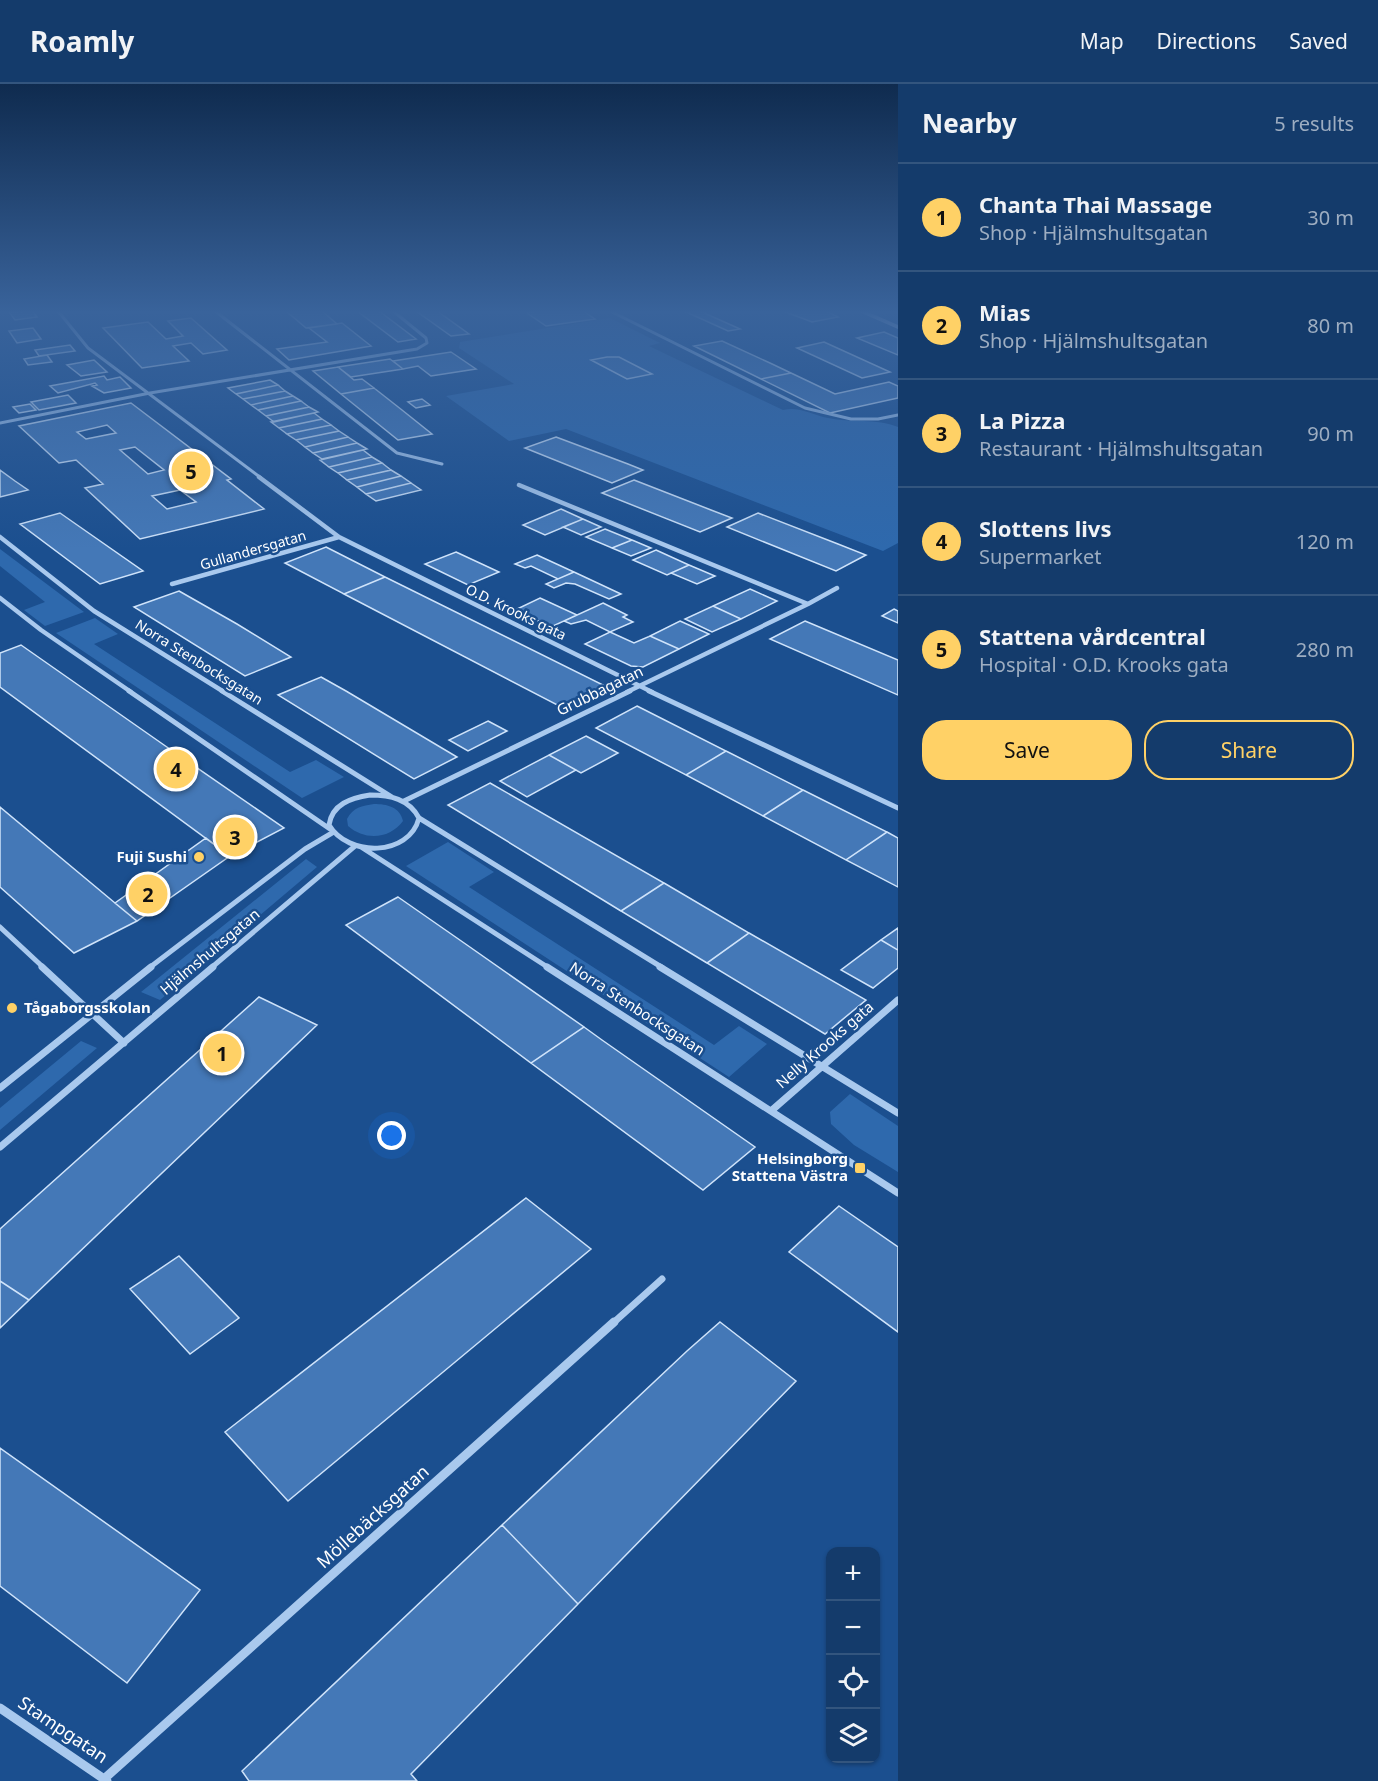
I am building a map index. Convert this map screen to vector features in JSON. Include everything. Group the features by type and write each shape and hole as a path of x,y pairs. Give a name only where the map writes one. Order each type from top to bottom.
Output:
{"street":[{"name":"O.D. Krooks gata","path":"146,390 339,537 639,686 898,808"},
{"path":"0,423 167,390"},
{"path":"316,390 397,453 442,464"},
{"path":"769,390 805,408 851,419 878,419 898,414"},
{"path":"519,485 808,604"},
{"name":"Norra Stenbocksgatan","path":"0,537 94,611 392,797"},
{"name":"Gullandersgatan","path":"172,584 339,537"},
{"name":"Grubbagatan","path":"404,801 837,588"},
{"name":"Norra Stenbocksgatan","path":"0,598 41,630 344,842 358,846 898,1193"},
{"name":"Norra Stenbocksgatan","path":"331,831 330,816 337,807 348,801 370,795 392,797 404,801"},
{"path":"404,801 414,808 419,818 823,1064 898,1113"},
{"path":"358,846 383,847 404,841 416,830 419,818"},
{"name":"Hjälmshultsgatan","path":"0,1088 92,1012 331,831"},
{"name":"Hjälmshultsgatan","path":"0,1147 358,846"},
{"path":"0,927 124,1043"},
{"name":"Nelly Krooks gata","path":"771,1111 898,1000"},
{"name":"Möllebäcksgatan","path":"106,1780 662,1280"},
{"name":"Stampgatan","path":"0,1708 106,1780"}],"shaded area":[{"path":"479,390 742,390 783,410 795,409 828,418 890,424 898,427 898,543 883,551 566,429 509,441 446,396"},
{"path":"0,549 84,612 45,626 24,610 45,602 0,566"},
{"path":"95,618 118,634 94,644 290,772 316,760 344,777 302,798 56,633"},
{"path":"374,804 396,809 403,821 398,827 377,836 362,834 348,826 347,819 352,812 362,806"},
{"path":"448,842 494,872 469,887 714,1045 739,1026 767,1044 729,1077 406,866"},
{"path":"306,859 317,867 160,1000 141,992"},
{"path":"81,1041 97,1048 0,1130 0,1108"},
{"path":"850,1094 898,1126 898,1172 854,1145 831,1124 830,1112"}],"building":[{"path":"99,390 119,390 104,393"},
{"path":"231,390 254,390 236,394"},
{"path":"254,390 285,391 243,399 236,394"},
{"path":"336,390 362,390 341,394"},
{"path":"377,390 432,434 398,440 341,394"},
{"path":"784,390 827,390 835,394 852,390 898,390 898,398 830,413"},
{"path":"285,391 293,396 251,405 243,399"},
{"path":"68,395 76,403 39,410 31,402"},
{"path":"293,396 301,401 258,410 251,405"},
{"path":"422,399 430,405 416,408 408,402"},
{"path":"301,401 309,407 266,416 258,410"},
{"path":"131,403 231,479 227,480 264,509 140,539 85,488 103,484 76,460 59,463 19,426","holes":["107,425 116,433 86,439 77,432","135,447 164,470 148,474 120,450","180,490 196,502 167,509 152,496"]},
{"path":"30,404 36,410 19,413 13,407"},
{"path":"309,407 318,412 274,422 266,416"},
{"path":"314,413 322,419 279,428 271,422"},
{"path":"322,419 331,425 287,434 279,428"},
{"path":"331,425 339,431 296,440 287,434"},
{"path":"339,431 348,437 305,447 296,440"},
{"path":"348,437 357,443 313,453 305,447"},
{"path":"556,437 643,470 612,483 525,448"},
{"path":"357,443 367,449 322,459 313,453"},
{"path":"363,450 372,457 329,467 320,460"},
{"path":"372,457 382,463 338,473 329,467"},
{"path":"382,463 391,470 347,480 338,473"},
{"path":"0,470 15,481 28,490 0,497"},
{"path":"391,470 401,476 357,487 347,480"},
{"path":"401,476 411,483 366,494 357,487"},
{"path":"634,480 732,518 700,532 602,493"},
{"path":"411,483 421,490 376,501 366,494"},
{"path":"561,509 583,519 545,535 523,525"},
{"path":"60,513 143,571 100,584 20,524"},
{"path":"758,513 866,555 836,571 727,527"},
{"path":"583,519 601,527 581,535 563,527"},
{"path":"605,529 632,540 612,548 586,537"},
{"path":"632,540 651,548 631,556 612,548"},
{"path":"326,547 385,577 344,594 285,563"},
{"path":"656,550 689,565 667,575 633,560"},
{"path":"456,552 499,572 468,585 425,564"},
{"path":"537,555 574,572 558,579 531,566 525,568 515,564"},
{"path":"689,565 715,576 697,584 671,573"},
{"path":"574,572 621,594 609,599 575,584 566,583 554,588 546,584"},
{"path":"385,577 605,686 563,708 344,594"},
{"path":"750,589 777,601 741,619 713,606"},
{"path":"179,591 291,657 245,676 134,607"},
{"path":"540,598 577,615 551,627 515,610"},
{"path":"603,603 627,615 623,617 633,622 610,632 586,620 571,624 564,621"},
{"path":"713,606 741,619 712,632 685,619"},
{"path":"894,609 898,611 898,623 882,616"},
{"path":"680,621 709,634 679,649 650,636"},
{"path":"805,621 898,660 898,695 770,639"},
{"path":"610,632 634,643 650,636 679,649 643,667 631,666 585,644"},
{"path":"21,645 284,828 230,856 0,687 0,653"},
{"path":"321,677 457,757 414,779 278,695"},
{"path":"637,706 726,751 686,775 596,728"},
{"path":"488,721 507,731 468,751 449,740"},
{"path":"586,736 618,753 581,773 549,755"},
{"path":"726,751 803,790 763,816 686,775"},
{"path":"549,755 576,770 527,797 500,781"},
{"path":"490,783 664,883 621,911 448,805"},
{"path":"803,790 887,832 846,860 763,816"},
{"path":"0,807 137,921 74,953 0,887"},
{"path":"887,832 898,838 898,887 846,860"},
{"path":"206,838 230,856 137,921 115,903"},
{"path":"664,883 749,933 707,963 621,911"},
{"path":"398,897 584,1027 531,1063 346,925"},
{"path":"898,928 898,950 881,940"},
{"path":"749,933 866,1000 825,1034 707,963"},
{"path":"881,940 898,950 898,968 873,988 841,970"},
{"path":"259,997 317,1025 29,1300 0,1281 0,1229"},
{"path":"584,1027 755,1147 703,1190 531,1063"},
{"path":"526,1198 591,1249 288,1501 225,1432"},
{"path":"839,1206 898,1247 898,1332 789,1252"},
{"path":"179,1256 239,1318 190,1354 130,1289"},
{"path":"0,1281 29,1300 0,1328"},
{"path":"720,1322 796,1381 578,1604 502,1525"},
{"path":"0,1448 200,1590 127,1683 0,1586"},
{"path":"502,1525 578,1604 411,1774 417,1781 249,1781 242,1771"}],"place":[{"name":"Stattena vårdcentral","path":"191,471"},
{"name":"Slottens livs","path":"176,769"},
{"name":"La Pizza","path":"235,837"},
{"name":"Fuji Sushi","path":"199,857"},
{"name":"Mias","path":"148,894"},
{"name":"Tågaborgsskolan","path":"12,1008"},
{"name":"Chanta Thai Massage","path":"222,1053"},
{"name":"Helsingborg Stattena Västra","path":"860,1168"}]}
